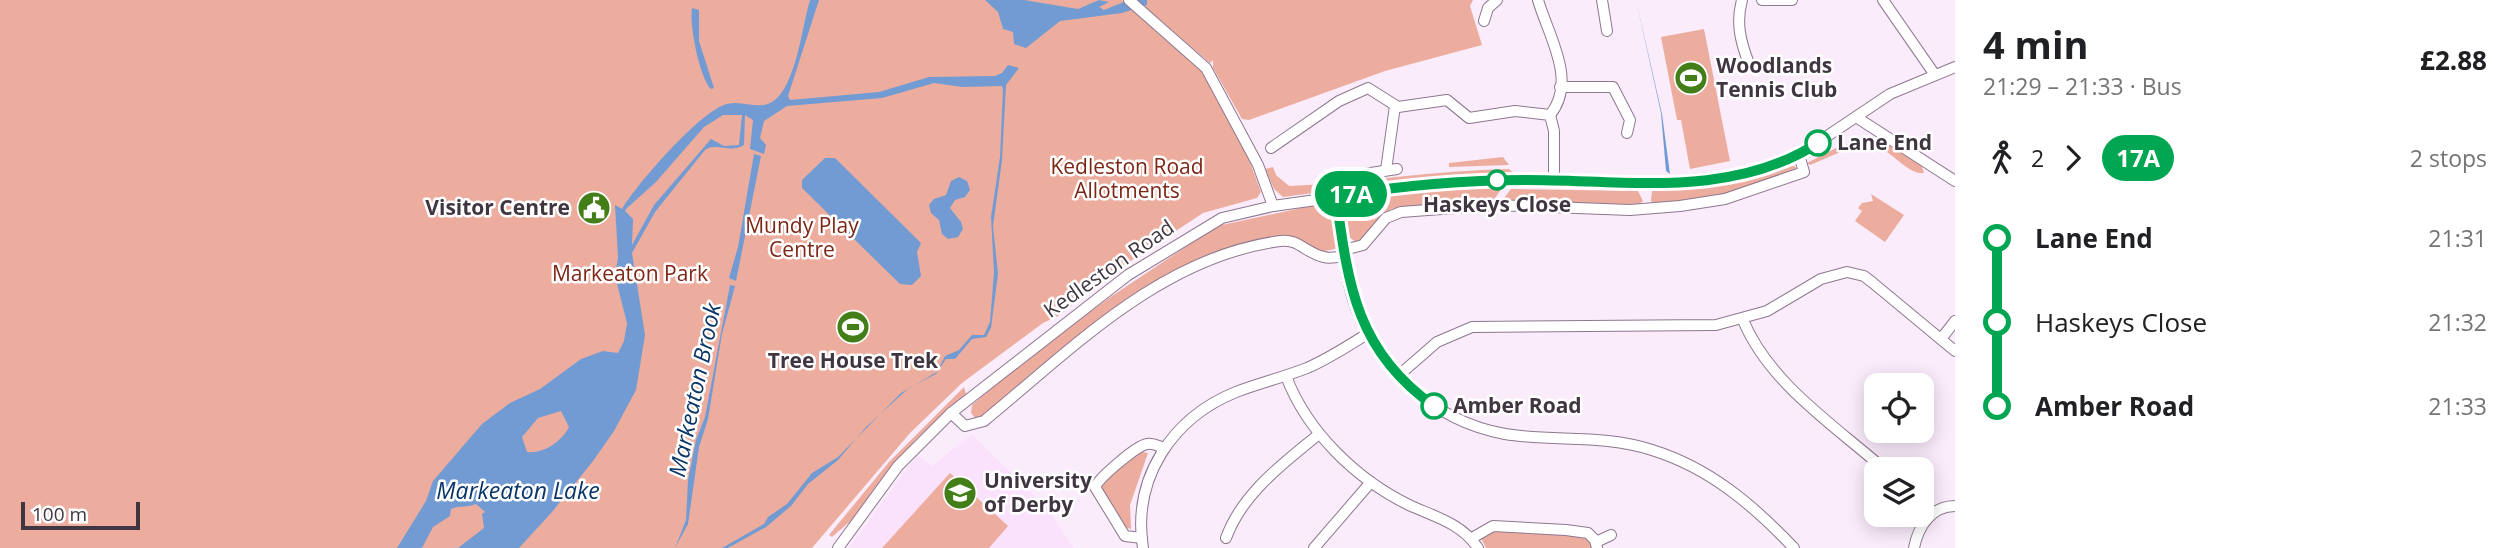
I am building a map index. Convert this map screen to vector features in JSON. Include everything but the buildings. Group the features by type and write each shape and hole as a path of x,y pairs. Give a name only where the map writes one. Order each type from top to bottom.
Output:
{"street":[{"path":"1129,0 1206,68 1262,174 1273,206"},
{"path":"1484,21 1488,8 1497,0"},
{"path":"1538,0 1560,61 1559,102 1550,115 1554,131 1554,180"},
{"path":"1602,0 1607,31"},
{"path":"1742,0 1738,16 1741,44 1748,61"},
{"path":"1762,0 1792,0"},
{"path":"1883,0 1935,75"},
{"name":"Kedleston Road","path":"838,548 898,466 951,413 1101,295 1154,258 1222,218 1273,206 1432,184 1554,180 1646,185 1739,175 1779,164 1799,155 1890,94 1955,67"},
{"path":"1560,87 1613,87 1630,120 1626,133"},
{"path":"1271,148 1361,89 1374,90 1395,106 1447,100 1463,116 1472,118 1515,111 1550,115"},
{"path":"1364,174 1391,170 1395,106"},
{"path":"1856,117 1955,181"},
{"name":"Kedleston Road","path":"951,413 965,426 984,421 1117,312 1177,274 1215,256 1285,240 1324,257 1345,253 1363,245 1386,218 1401,212 1495,205 1647,209 1725,199 1804,172 1799,155"},
{"path":"1646,185 1647,209"},
{"path":"1336,196 1352,297 1367,334 1398,376 1436,407 1472,425 1517,435 1622,442 1681,460 1706,472 1749,503 1794,548"},
{"path":"1398,376 1437,342 1472,327 1698,326 1743,320 1795,296 1831,274 1854,272 1873,283 1955,351"},
{"path":"1743,320 1753,344 1768,367 1870,457"},
{"path":"1941,339 1955,321"},
{"path":"1164,448 1150,443 1140,446 1100,478 1095,487 1125,536 1142,543 1141,513 1145,492 1164,448 1185,424 1214,403 1236,392 1286,376 1323,360 1367,334"},
{"path":"1286,376 1301,409 1319,434 1371,482 1410,505 1446,519 1475,543 1493,526 1583,532 1597,545 1611,535"},
{"path":"1226,538 1233,519 1245,501 1275,470 1319,434"},
{"path":"1314,548 1371,482"},
{"path":"1914,548 1924,522 1943,507 1955,506"}],"shaded area":[{"name":"University of Derby","path":"972,434 1048,509 1074,548 849,548 917,455 932,466"}],"green space":[{"name":"Markeaton Park","path":"0,0 1122,0 1182,49 1199,67 1219,95 1235,127 1261,192 1257,198 1203,213 1105,278 1060,315 1043,323 962,383 910,433 812,548 0,548"},
{"path":"1147,0 1473,0 1470,6 1482,45 1385,71 1249,120 1242,119 1213,68 1213,60 1210,63 1145,7"},
{"name":"Woodlands Tennis Club","path":"1704,29 1730,161 1690,169 1681,120 1677,120 1661,37"},
{"path":"1869,138 1893,146 1921,164 1924,173 1918,173 1883,150 1869,146 1852,148 1810,165 1807,163 1838,147"},
{"path":"1503,157 1509,165 1449,167 1449,163"},
{"path":"1792,165 1796,167 1795,170 1718,196 1656,205 1651,201 1652,191 1746,179"},
{"path":"1273,167 1276,175 1289,186 1481,170 1509,169 1515,174 1406,181 1283,197 1274,189 1265,169"},
{"path":"1502,188 1493,201 1391,209 1366,239 1356,242 1346,235 1345,204 1357,198 1396,192"},
{"path":"1511,189 1638,191 1643,201 1636,207 1501,202"},
{"path":"1871,194 1904,215 1885,242 1855,221 1862,211 1858,208 1862,203 1873,201"},
{"path":"1315,205 1324,206 1333,212 1339,242 1335,249 1319,252 1301,245 1281,242 1259,243 1215,253 1174,270 1092,330 983,419 976,419 971,413 972,405 1022,362 1112,296 1217,226"},
{"path":"964,387 966,394 915,440 854,518 832,537 829,535 889,462"},
{"path":"1142,452 1148,453 1130,505 1131,529 1121,526 1099,493 1104,480"},
{"path":"950,473 1008,526 989,548 882,548"},
{"path":"1487,530 1586,535 1594,548 1486,548 1481,538"}],"water":[{"name":"Markeaton Lake","path":"810,0 819,0 788,96 790,100 879,92 929,77 995,76 1002,73 1008,65 1019,68 1006,85 1002,160 993,226 998,274 991,328 986,337 972,339 955,359 946,359 936,374 914,385 937,372 945,356 959,350 972,335 984,335 990,322 994,272 991,217 1000,157 1002,86 962,87 934,83 882,98 787,106 764,121 760,138 766,145 764,154 750,149 753,120 745,115 744,145 705,150 655,212 632,253 645,335 636,390 614,431 593,461 519,548 458,548 484,528 482,514 485,512 476,504 451,509 450,516 433,527 422,548 397,548 426,501 433,481 482,424 510,403 540,389 581,359 603,351 618,353 624,341 627,323 615,276 618,257 615,205 622,209 670,149 715,109 734,103 766,105 778,97 785,88 794,65","holes":["723,115 742,115 739,145 724,146 711,139 654,205 632,245 633,219 625,211 627,208 656,182 704,127","561,411 569,427 562,437 546,449 527,452 522,437 538,418"]},
{"path":"985,0 1024,0 1078,9 1099,0 1109,2 1099,7 1104,10 1129,0 1147,0 1147,5 1122,13 1060,21 1026,48 1014,44 1013,32 1003,29 998,12"},
{"path":"1636,0 1662,114 1670,174 1666,171 1661,113"},
{"path":"692,8 699,10 699,41 714,88 711,89 703,75 696,51"},
{"path":"754,154 761,156 736,281 729,278 738,247"},
{"path":"825,158 835,158 921,243 917,252 921,276 912,285 900,284 802,188 802,180"},
{"path":"959,177 967,181 970,190 965,197 955,200 950,208 963,229 958,237 948,239 942,234 939,220 931,213 929,205 934,199 946,195 951,181"},
{"path":"730,285 735,286 722,334 708,419 699,447 688,524 675,548 686,520 688,480 696,440 705,417"},
{"path":"908,389 880,414 901,393"},
{"path":"856,438 838,460 808,484 791,506 766,527 728,548 722,548 764,524 768,517 787,504 812,473 838,457"}],"bus line":[{"name":"17A","path":"1434,406 1398,376 1378,351 1363,325 1352,297 1336,196 1413,186 1484,181 1554,180 1646,185 1691,182 1758,171 1791,159 1818,143"}],"place":[{"name":"Woodlands Tennis Club","path":"1691,78"},
{"name":"Lane End","path":"1818,143"},
{"name":"Haskeys Close","path":"1497,180"},
{"name":"Visitor Centre","path":"594,208"},
{"name":"Tree House Trek","path":"853,327"},
{"name":"Amber Road","path":"1434,406"},
{"name":"University of Derby","path":"960,493"}],"park label":[{"name":"Kedleston Road Allotments","path":"1127,179"},
{"name":"Mundy Play Centre","path":"802,238"}],"water label":[{"name":"Markeaton Brook","path":"695,390"}]}
